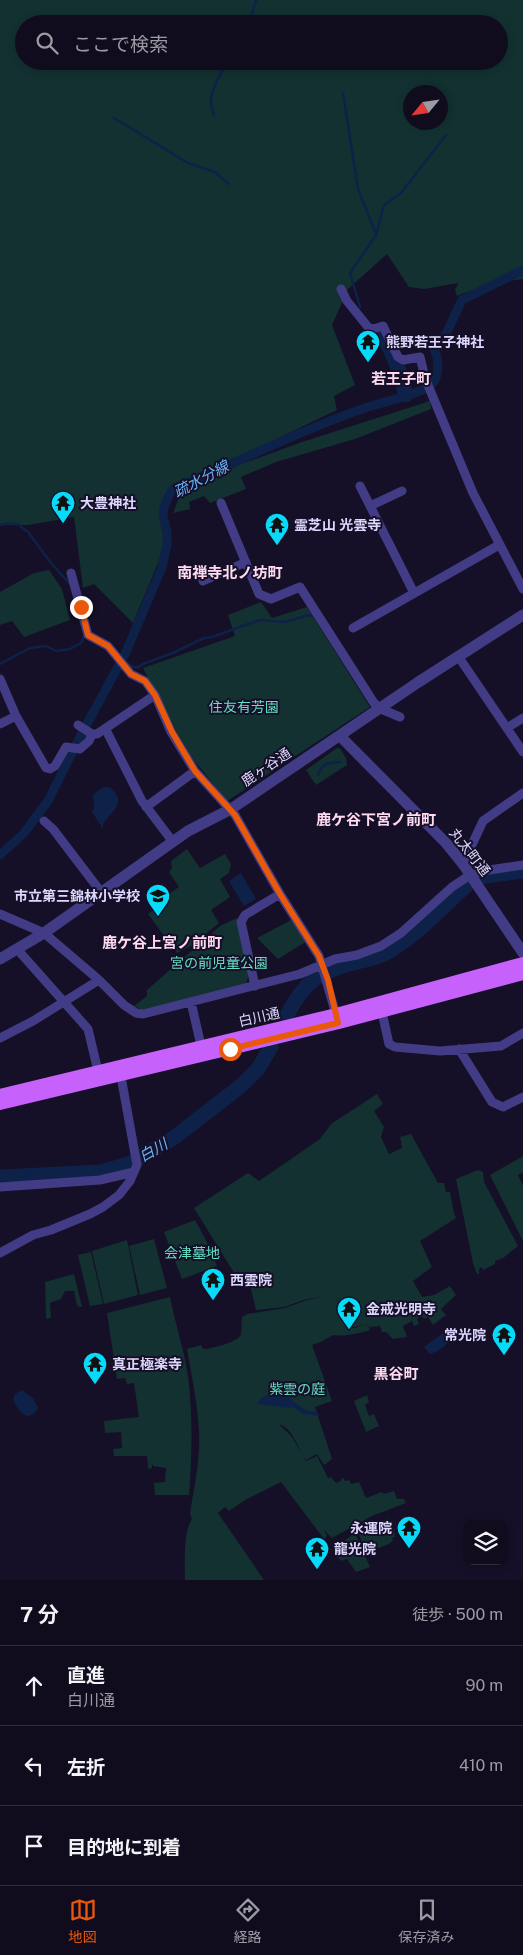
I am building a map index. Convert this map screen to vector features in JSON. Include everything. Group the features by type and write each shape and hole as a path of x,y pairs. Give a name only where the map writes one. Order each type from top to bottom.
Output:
{"main road":[{"name":"白川通","path":"381,1008 523,963"},
{"name":"白川通","path":"0,1104 120,1071 523,974"},
{"name":"白川通","path":"0,1095 98,1071 120,1071"}],"street":[{"path":"341,289 368,327 373,329 383,326 398,357 403,360 420,356 429,387 472,493 523,589"},
{"path":"360,486 414,593"},
{"path":"370,506 402,491"},
{"path":"221,503 260,594 271,598 300,587 374,703 381,709 400,717"},
{"path":"353,628 499,545"},
{"path":"203,581 246,562"},
{"path":"71,572 88,635 108,646 131,674 145,681 155,695 172,732 195,771 231,809 323,966 337,1019"},
{"name":"鹿ヶ谷通","path":"0,959 44,933 173,842 231,809 458,656 523,615"},
{"path":"458,656 523,752"},
{"path":"0,679 16,716 46,768 50,769 55,766 66,748 80,749 89,741 84,729 98,734 155,695"},
{"path":"0,724 16,716"},
{"path":"508,728 523,718"},
{"path":"106,730 142,801 173,842"},
{"name":"丸太町通","path":"340,736 446,844 463,864 523,952"},
{"path":"146,807 195,771"},
{"path":"463,864 483,821 523,793"},
{"path":"44,821 53,829 101,892"},
{"path":"0,914 44,933 124,1004 136,1013 143,1014 300,974 382,946 401,933 452,887 470,875 523,865"},
{"path":"255,986 241,922 245,916 280,894"},
{"path":"17,949 88,1029 98,1071"},
{"path":"0,1038 20,1029 99,980"},
{"path":"191,1002 202,1051"},
{"path":"381,1008 389,1044 395,1047 440,1051 501,1046 523,1033"},
{"path":"459,1049 492,1102 503,1107 523,1097"},
{"path":"0,1252 34,1235 52,1230 103,1207 125,1188 136,1165 120,1071"},
{"path":"0,1187 100,1180 136,1165"}],"green space":[{"path":"0,0 523,0 523,279 491,283 457,296 455,290 458,283 424,289 409,287 387,254 348,289 332,325 355,385 334,396 337,410 166,492 163,551 133,623 94,584 83,588 74,517 28,525 0,525"},
{"path":"430,401 431,409 355,439 276,462 241,477 246,489 210,503 204,496 189,502 190,509 173,513 179,498 236,466 302,442"},
{"path":"49,570 62,589 70,620 24,637 12,621 0,625 0,592 34,573"},
{"name":"住友有芳園","path":"261,602 272,618 307,607 370,707 227,801 185,749 143,668 235,636 228,615"},
{"path":"337,748 340,748 346,758 347,765 316,785 306,770"},
{"path":"187,849 200,868 225,854 231,864 229,873 220,879 230,897 211,910 219,923 191,946 177,953 148,914 162,903 160,900 179,887 169,872 172,868 171,861"},
{"name":"宮の前児童公園","path":"237,918 249,974 246,984 143,1010 134,1006 147,996 147,990 220,926"},
{"path":"293,919 307,941 278,959 257,938"},
{"name":"紫雲の庭","path":"377,1094 383,1104 374,1111 384,1127 381,1137 389,1154 402,1148 400,1137 411,1134 438,1183 444,1183 446,1192 450,1192 456,1218 420,1241 432,1267 413,1281 422,1297 434,1295 450,1286 456,1295 441,1309 446,1315 433,1325 428,1317 424,1319 421,1316 417,1319 419,1324 414,1326 412,1321 403,1326 407,1337 393,1339 386,1332 382,1332 380,1326 370,1327 365,1324 370,1328 368,1331 347,1335 333,1335 312,1345 332,1401 315,1407 332,1459 324,1465 317,1454 306,1460 292,1434 279,1424 292,1437 306,1461 317,1456 328,1478 331,1477 336,1483 343,1478 345,1481 349,1480 351,1484 359,1482 366,1498 382,1492 384,1494 394,1491 397,1499 404,1499 406,1503 372,1516 332,1538 324,1530 327,1536 324,1539 281,1482 245,1500 229,1511 225,1507 218,1513 264,1580 185,1580 186,1540 192,1519 190,1514 199,1449 196,1399 187,1349 201,1345 203,1349 207,1349 236,1339 241,1334 242,1317 247,1314 285,1308 321,1297 307,1299 284,1307 256,1310 247,1273 236,1276 194,1208 248,1173 259,1181 320,1139 331,1124","holes":["335,1296 351,1326 355,1327 365,1324 355,1328 350,1327"]},
{"path":"523,1156 523,1172 518,1175 523,1186 523,1241 490,1175"},
{"path":"478,1170 483,1172 484,1182 518,1246 503,1258 495,1261 495,1264 483,1270 482,1267 479,1269 479,1274 477,1274 473,1263 456,1179"},
{"name":"会津墓地","path":"195,1220 217,1266 182,1279 164,1232"},
{"path":"154,1239 167,1288 140,1295 129,1246"},
{"path":"127,1240 138,1295 104,1304 92,1251"},
{"path":"91,1252 103,1304 90,1306 78,1255"},
{"path":"74,1274 82,1307 77,1305 74,1291 65,1291 61,1299 50,1303 51,1317 46,1318 45,1282"},
{"path":"170,1297 190,1391 192,1436 189,1495 155,1495 154,1483 165,1482 166,1468 153,1466 152,1462 152,1468 148,1469 147,1456 114,1456 113,1449 122,1448 121,1432 105,1433 104,1421 139,1417 134,1383 127,1384 125,1378 117,1379 107,1313"},
{"path":"367,1395 369,1402 365,1405 369,1416 374,1414 379,1426 366,1432 354,1401"},
{"path":"388,1518 394,1529 395,1537 392,1538 393,1540 389,1544 367,1552 358,1533"},
{"path":"355,1533 370,1567 356,1572 347,1559 341,1561 332,1550"}],"water":[{"path":"103,787 110,787 118,798 118,802 117,807 103,824 103,829 92,812 94,807 93,795"},
{"path":"241,873 256,899 244,906 229,881"},
{"path":"443,1333 446,1333 450,1338 449,1341 442,1348 430,1354 424,1347"},
{"path":"22,1390 33,1398 38,1408 31,1415 27,1416 21,1412 13,1400 15,1394"},
{"path":"275,1392 284,1392 304,1408 317,1411 319,1416 303,1414 293,1407 257,1404 262,1397"}],"waterway":[{"path":"252,15 256,0"},
{"path":"214,115 211,98 214,87 223,70"},
{"path":"343,93 358,189 376,234"},
{"path":"114,118 188,163 215,172 229,184"},
{"path":"360,307 350,273 376,235 384,205 401,193 446,135"},
{"name":"疏水分線","path":"0,855 24,833 48,801 126,652 162,567 167,545 167,532 163,517 164,507 170,493 175,488 315,427 362,409 409,395 431,385 436,377 438,363 434,349 447,332 462,300 523,270"},
{"path":"384,336 397,365 406,395"},
{"path":"0,525 10,523 19,525 28,532 51,563 70,584"},
{"path":"126,662 132,666 139,667 204,638 261,620 286,622 308,615 314,616"},
{"path":"0,664 30,648 46,646 56,651 70,649 81,643 85,634"},
{"path":"318,775 324,766 330,763 341,762"},
{"name":"白川","path":"479,877 523,871"},
{"name":"白川","path":"287,1015 300,994 313,980 330,971 386,953 419,930 468,884"},
{"name":"白川","path":"0,1177 101,1172 129,1164 175,1137 242,1085 258,1069 271,1047"}],"place":[{"name":"熊野若王子神社","path":"368,363"},
{"name":"大豊神社","path":"63,524"},
{"name":"霊芝山 光雲寺","path":"277,546"},
{"name":"市立第三錦林小学校","path":"158,917"},
{"name":"西雲院","path":"213,1301"},
{"name":"金戒光明寺","path":"349,1330"},
{"name":"常光院","path":"504,1356"},
{"name":"真正極楽寺","path":"95,1385"},
{"name":"永運院","path":"409,1549"},
{"name":"龍光院","path":"317,1570"}],"district":[{"name":"若王子町","path":"401,378"},
{"name":"南禅寺北ノ坊町","path":"230,572"},
{"name":"鹿ケ谷下宮ノ前町","path":"376,819"},
{"name":"鹿ケ谷上宮ノ前町","path":"162,942"},
{"name":"黒谷町","path":"396,1373"}],"route":[{"path":"81,607 88,635 108,646 131,674 145,681 155,695 172,732 195,771 235,815 323,964 338,1023 230,1049"}]}
